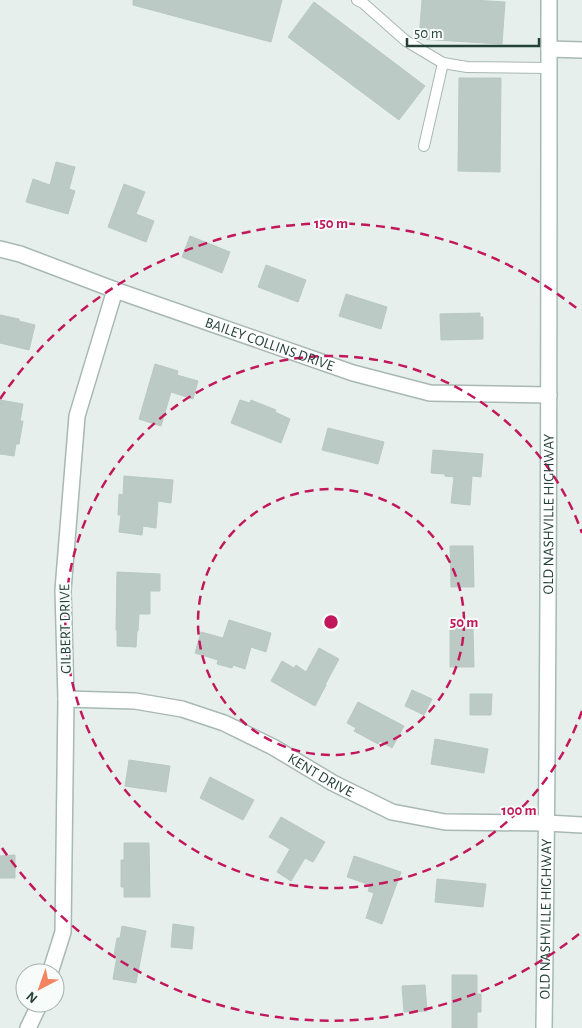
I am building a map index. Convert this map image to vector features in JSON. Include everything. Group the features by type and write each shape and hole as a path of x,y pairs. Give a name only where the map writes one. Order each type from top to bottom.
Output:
{"street":[{"name":"OLD NASHVILLE HIGHWAY","path":"544,1028 547,823 549,0"},
{"path":"549,48 582,50"},
{"name":"BAILEY COLLINS DRIVE","path":"0,249 20,254 115,290 352,373 430,393 549,395"},
{"name":"GILBERT DRIVE","path":"53,963 63,932 66,699 63,590 77,416 115,290"},
{"name":"KENT DRIVE","path":"66,699 135,701 182,709 224,723 273,747 333,783 392,812 445,822 582,825"},
{"path":"28,1028 35,1013"}],"lane":[{"path":"357,0 363,3 406,41 443,62 466,67 549,68"},
{"path":"424,146 443,62"}],"building":[{"path":"133,0 282,0 271,42 133,5"},
{"path":"422,0 505,2 502,44 419,39"},
{"path":"314,2 425,86 399,120 288,37"},
{"path":"459,78 501,78 500,172 458,171"},
{"path":"56,162 75,167 69,189 75,191 68,214 26,202 33,179 50,185"},
{"path":"124,184 145,192 136,214 154,221 146,242 108,227"},
{"path":"190,236 230,252 222,273 182,257"},
{"path":"266,265 306,280 298,302 258,287"},
{"path":"346,294 387,307 381,329 339,316"},
{"path":"480,313 480,317 483,317 483,339 441,340 440,314"},
{"path":"0,315 35,325 29,350 0,343"},
{"path":"155,364 178,371 177,375 198,381 193,399 171,392 161,426 139,419"},
{"path":"0,400 23,404 20,421 23,421 19,444 16,444 14,456 0,454"},
{"path":"240,400 250,403 251,400 276,410 275,412 290,419 281,443 231,423"},
{"path":"328,428 384,442 378,464 322,450"},
{"path":"433,450 483,454 481,477 472,476 470,505 451,503 454,477 431,473"},
{"path":"124,476 173,480 171,503 158,501 156,528 143,526 142,535 119,532 121,515 118,515 119,494 123,495"},
{"path":"450,546 473,546 474,587 451,587"},
{"path":"117,572 160,574 160,591 150,591 150,614 139,614 136,647 117,646"},
{"path":"229,620 271,633 266,652 251,647 245,669 233,665 232,668 217,664 218,660 195,653 201,632 223,638"},
{"path":"450,627 473,627 474,667 450,667"},
{"path":"319,648 339,659 315,706 271,681 282,661 294,668 296,665 306,672"},
{"path":"412,690 432,699 424,715 405,706"},
{"path":"470,694 492,694 491,715 470,715"},
{"path":"358,702 404,726 392,748 380,741 378,744 354,731 356,728 347,723"},
{"path":"435,739 488,749 484,773 431,764"},
{"path":"129,760 170,766 166,792 125,786"},
{"path":"210,777 254,800 243,820 200,798"},
{"path":"281,817 325,842 313,862 305,858 291,881 277,872 290,849 269,837"},
{"path":"124,843 149,843 150,897 124,897 124,887 121,887 121,860 124,860"},
{"path":"15,855 15,878 0,878 0,856"},
{"path":"354,856 401,872 382,924 366,918 374,893 368,891 370,885 347,877"},
{"path":"437,879 486,884 483,907 435,902"},
{"path":"173,924 194,927 192,949 171,947"},
{"path":"122,926 146,931 136,983 113,979 117,956 114,955 117,938 120,938"},
{"path":"452,975 477,975 477,994 481,994 481,1012 477,1012 477,1028 452,1028"},
{"path":"425,985 427,1011 404,1012 402,986"}]}
